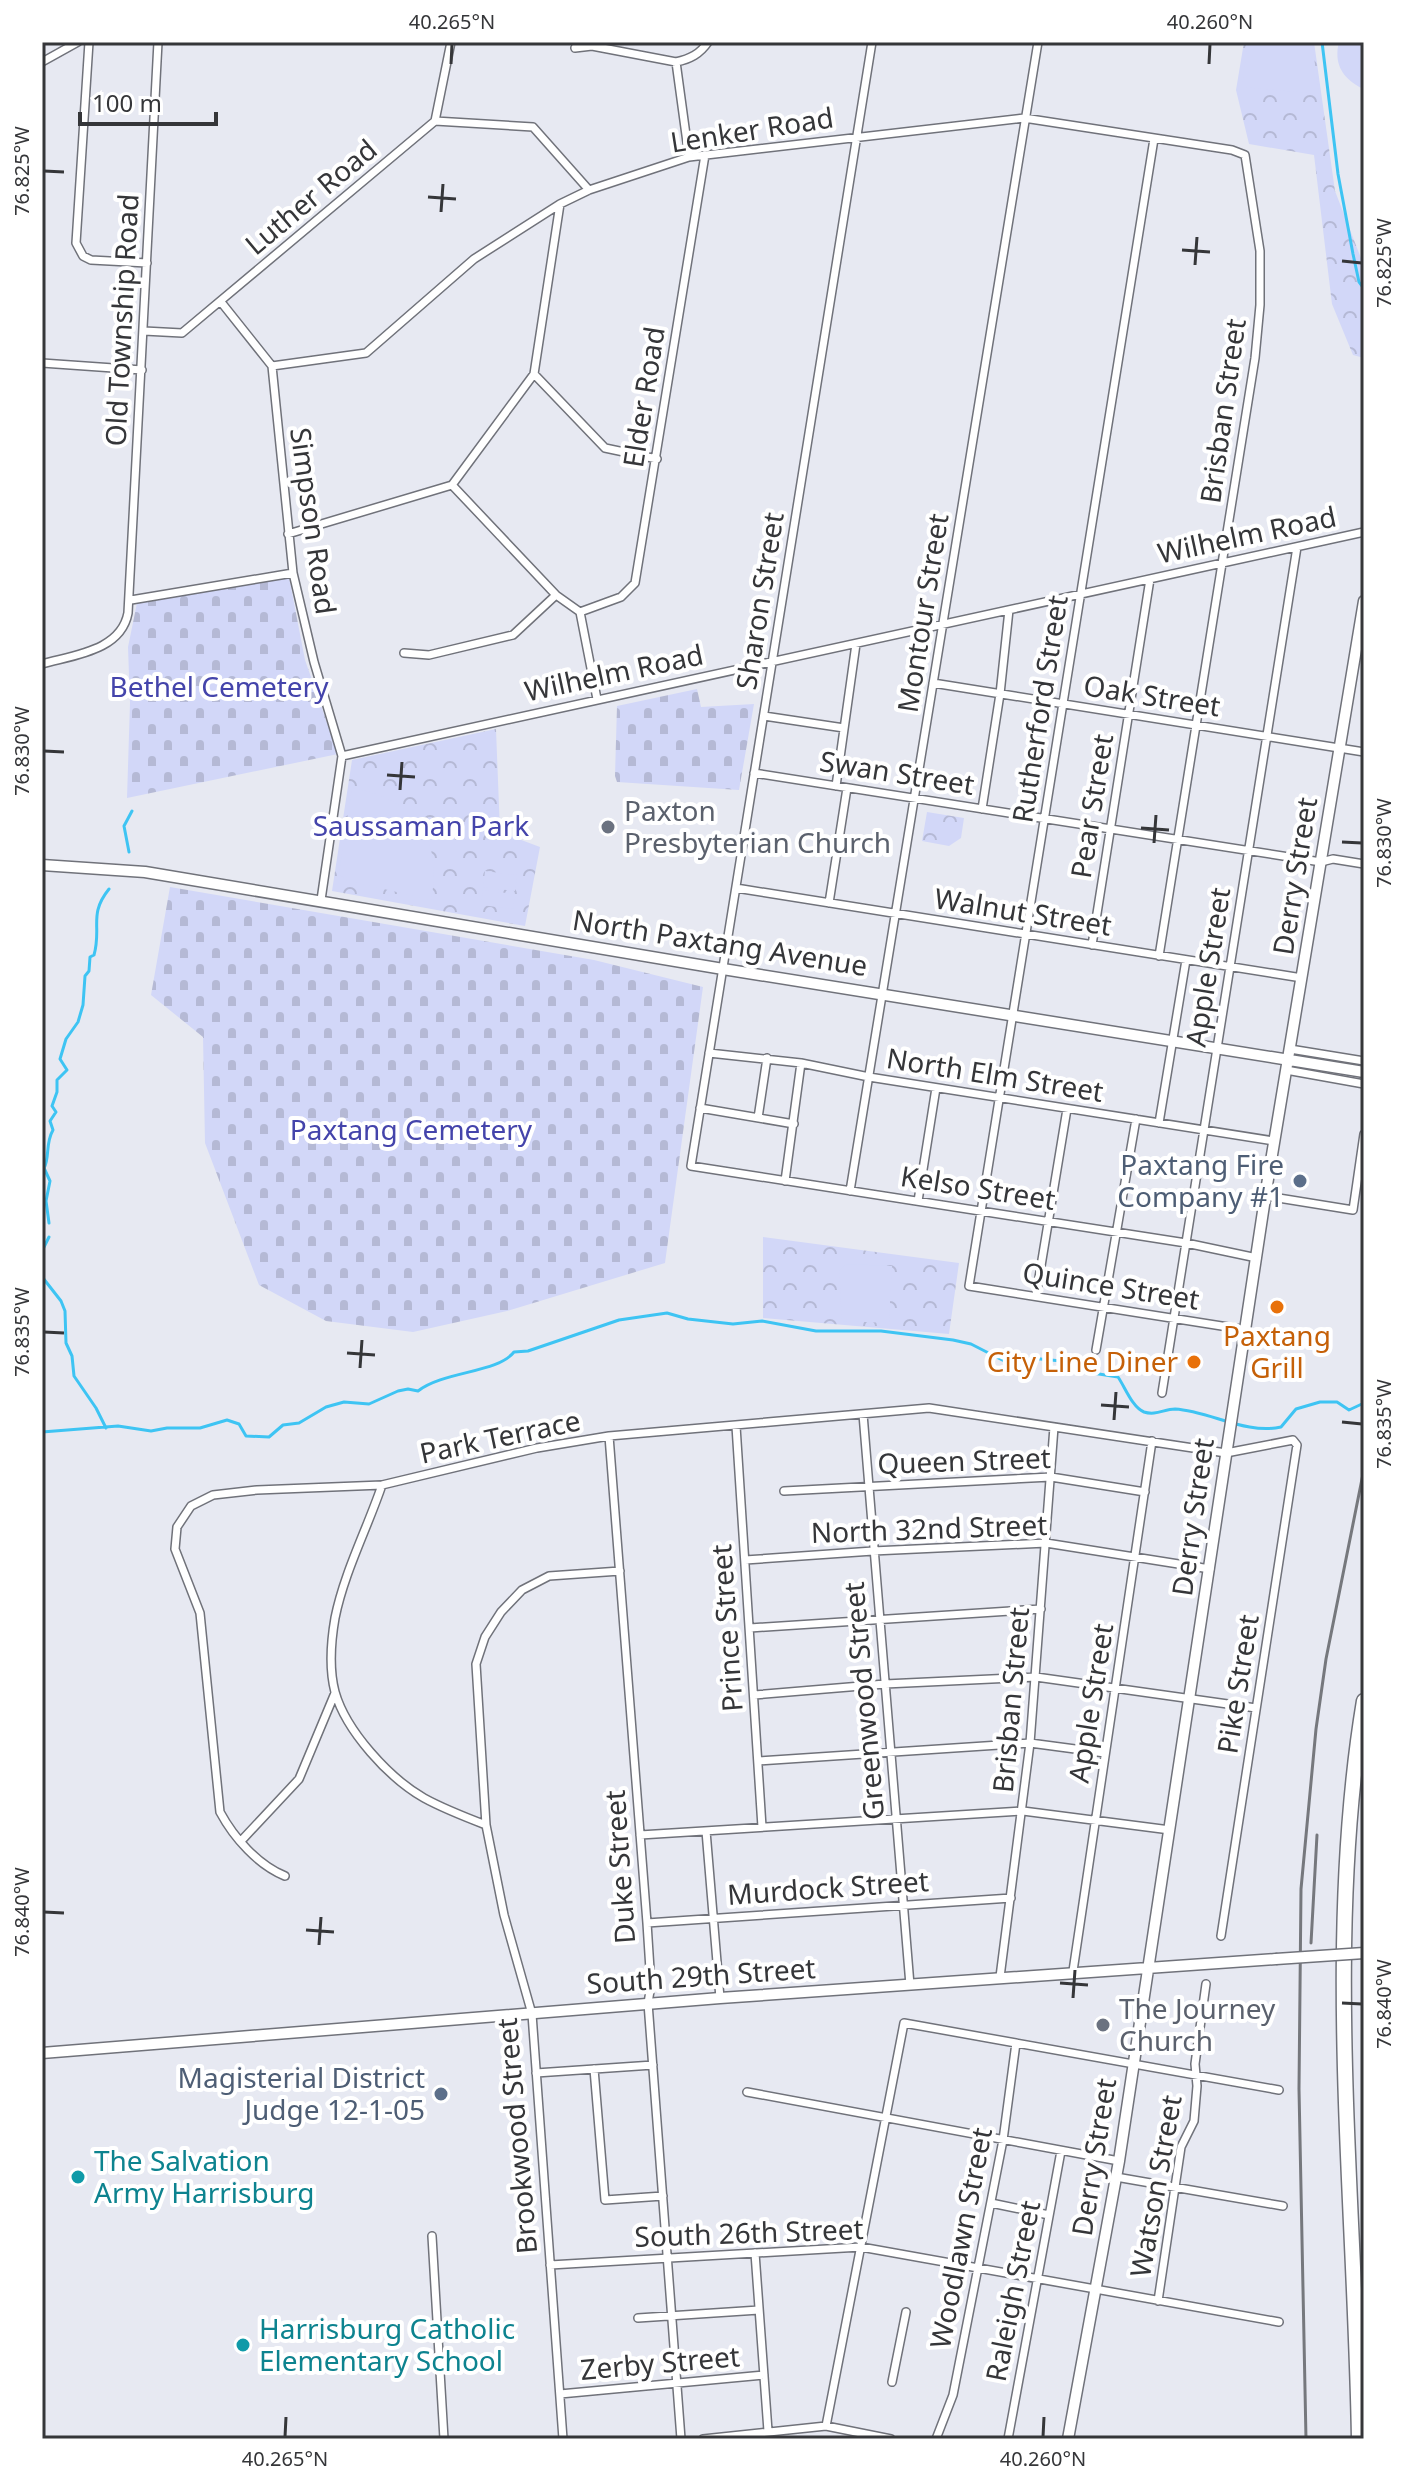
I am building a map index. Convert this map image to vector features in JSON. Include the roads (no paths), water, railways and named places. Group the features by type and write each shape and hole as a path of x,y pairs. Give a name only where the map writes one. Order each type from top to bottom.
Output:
{"highway":[{"path":"1359,2439 1345,1958 1350,1823 1364,1701"}],"main road":[{"name":"Derry Street","path":"1068,2439 1119,2161 1274,1141 1364,601"},
{"name":"North Paxtang Avenue","path":"42,865 145,872 1364,1072"},
{"name":"South 29th Street","path":"42,2053 648,2003 1364,1953"}],"street":[{"path":"42,62 78,42"},
{"path":"89,42 76,243 83,256 91,260 147,263"},
{"name":"Old Township Road","path":"131,600 158,42"},
{"path":"451,42 435,121 533,127 589,190"},
{"path":"575,48 592,46 676,62 689,60 708,42"},
{"name":"Sharon Street","path":"691,1166 872,42"},
{"name":"Montour Street","path":"850,1191 1038,42"},
{"path":"676,62 689,157"},
{"name":"Lenker Road","path":"272,366 366,353 474,259 560,204 589,190 689,157 1024,118 1232,150 1245,155"},
{"name":"Luther Road","path":"144,331 182,333 435,121"},
{"name":"Rutherford Street","path":"969,1286 1154,139"},
{"name":"Elder Road","path":"580,612 621,597 635,583 705,155"},
{"name":"Brisban Street","path":"1159,956 1255,358 1260,305 1260,251 1245,155"},
{"path":"288,534 452,485 534,374 560,204"},
{"path":"221,302 272,366"},
{"path":"42,363 142,370"},
{"name":"Simpson Road","path":"272,366 293,573 314,662 342,756 321,900"},
{"path":"534,374 605,448 657,459"},
{"path":"452,485 556,595 580,612 597,699"},
{"name":"Wilhelm Road","path":"342,756 1364,532"},
{"name":"Apple Street","path":"1162,1393 1297,547"},
{"path":"42,664 101,647 114,640 127,622 131,600 293,573"},
{"name":"Pear Street","path":"1092,945 1150,579"},
{"path":"404,653 429,655 513,635 556,595"},
{"path":"982,809 1009,610"},
{"path":"836,786 856,644"},
{"name":"Oak Street","path":"933,683 1364,752"},
{"path":"764,716 844,728"},
{"name":"Swan Street","path":"754,773 1321,862 1333,859 1364,864"},
{"path":"829,903 847,788"},
{"name":"Walnut Street","path":"736,888 1302,978"},
{"path":"1159,1123 1186,960"},
{"name":"North Elm Street","path":"709,1053 801,1063 869,1077 1274,1141"},
{"path":"1288,1060 1312,1053 1364,1061"},
{"path":"758,1118 767,1058"},
{"path":"1288,1060 1364,1084"},
{"path":"785,1181 801,1063"},
{"path":"918,1201 936,1088"},
{"path":"700,1108 794,1124"},
{"path":"1036,1296 1067,1109"},
{"path":"1096,1350 1136,1119"},
{"path":"1266,1196 1353,1210 1364,1134"},
{"name":"Kelso Street","path":"691,1166 1186,1243 1257,1258"},
{"name":"Quince Street","path":"969,1286 1247,1330"},
{"name":"Park Terrace","path":"285,1876 269,1870 241,1841 220,1812 200,1613 175,1549 177,1527 191,1506 213,1495 382,1485 537,1448 609,1436 929,1408 1226,1453"},
{"name":"Greenwood Street","path":"863,1414 910,1985"},
{"name":"Prince Street","path":"736,1426 762,1827"},
{"name":"Brisban Street","path":"1000,1977 1030,1743 1054,1427"},
{"name":"Duke Street","path":"609,1436 647,1923 651,1985 648,2003 681,2439"},
{"name":"Pike Street","path":"1221,1936 1297,1445 1293,1440 1226,1453"},
{"name":"Apple Street","path":"1073,1971 1152,1441"},
{"name":"Queen Street","path":"784,1491 1051,1477 1145,1492"},
{"path":"382,1485 335,1617 331,1655 335,1693 355,1731 375,1757 401,1782 422,1797 486,1825 476,1664 485,1637 501,1612 522,1590 549,1576 620,1571"},
{"name":"North 32nd Street","path":"745,1560 1046,1543 1210,1569"},
{"path":"750,1628 1041,1609"},
{"path":"754,1695 885,1684 1036,1677 1256,1708"},
{"path":"241,1841 299,1779 335,1693"},
{"path":"758,1761 1030,1743 1105,1753"},
{"path":"640,1835 1023,1811 1170,1830"},
{"name":"Brookwood Street","path":"486,1825 504,1915 532,2014 563,2439"},
{"path":"706,1831 720,1998"},
{"name":"Murdock Street","path":"647,1923 1011,1898"},
{"name":"Watson Street","path":"1158,2301 1181,2147 1194,2121 1195,2064 1206,1984"},
{"path":"826,2426 904,2023 1279,2090"},
{"name":"Woodlawn Street","path":"936,2439 953,2395 1003,2140 1016,2043"},
{"path":"536,2073 653,2065"},
{"path":"594,2069 605,2200 663,2196"},
{"path":"747,2092 1119,2161"},
{"name":"Raleigh Street","path":"1008,2439 1061,2151"},
{"path":"1116,2177 1283,2206"},
{"path":"991,2203 1049,2215"},
{"path":"432,2236 444,2439"},
{"name":"South 26th Street","path":"550,2265 861,2247 1279,2322"},
{"path":"755,2253 768,2431"},
{"path":"638,2318 759,2310"},
{"path":"892,2382 906,2312"},
{"name":"Zerby Street","path":"560,2394 764,2375"},
{"path":"703,2439 826,2426 891,2439"}],"waterway":[{"path":"1322,42 1338,174 1359,282 1364,289"},
{"path":"129,852 124,826 132,811"},
{"path":"49,1223 46,1201 50,1181 44,1168 53,1130 50,1121 56,1112 52,1106 57,1080 67,1070 60,1059 83,1005 85,976 96,945 97,914 109,889"},
{"path":"49,1237 43,1249 43,1278 65,1311 66,1343 72,1356 74,1376 106,1428"},
{"path":"42,1432 118,1426 151,1431 200,1428 227,1420 239,1424 246,1436 269,1437 283,1425 299,1423 326,1407 344,1402 369,1404 398,1391 418,1391 442,1379 496,1364 514,1352 528,1351 619,1320 667,1313 688,1319 733,1324 762,1321 816,1331 881,1331 953,1340 971,1344 1014,1366 1030,1358 1072,1362 1080,1371 1118,1377 1132,1401 1144,1412 1175,1409 1255,1428 1281,1427 1296,1409 1320,1402 1337,1402 1349,1410 1364,1403"}],"railway":[{"path":"1306,2439 1299,2089 1301,1889 1326,1659 1364,1469"},
{"path":"1311,1943 1317,1835"}],"place":[{"name":"Paxton Presbyterian Church","path":"608,827"},
{"name":"Paxtang Fire Company #1","path":"1300,1181"},
{"name":"Paxtang Grill","path":"1277,1307"},
{"name":"City Line Diner","path":"1194,1362"},
{"name":"The Journey Church","path":"1103,2025"},
{"name":"Magisterial District Judge 12-1-05","path":"441,2094"},
{"name":"The Salvation Army Harrisburg","path":"78,2177"},
{"name":"Harrisburg Catholic Elementary School","path":"243,2345"}],"park label":[{"name":"Bethel Cemetery","path":"219,687"},
{"name":"Saussaman Park","path":"421,826"},
{"name":"Paxtang Cemetery","path":"411,1130"}]}
